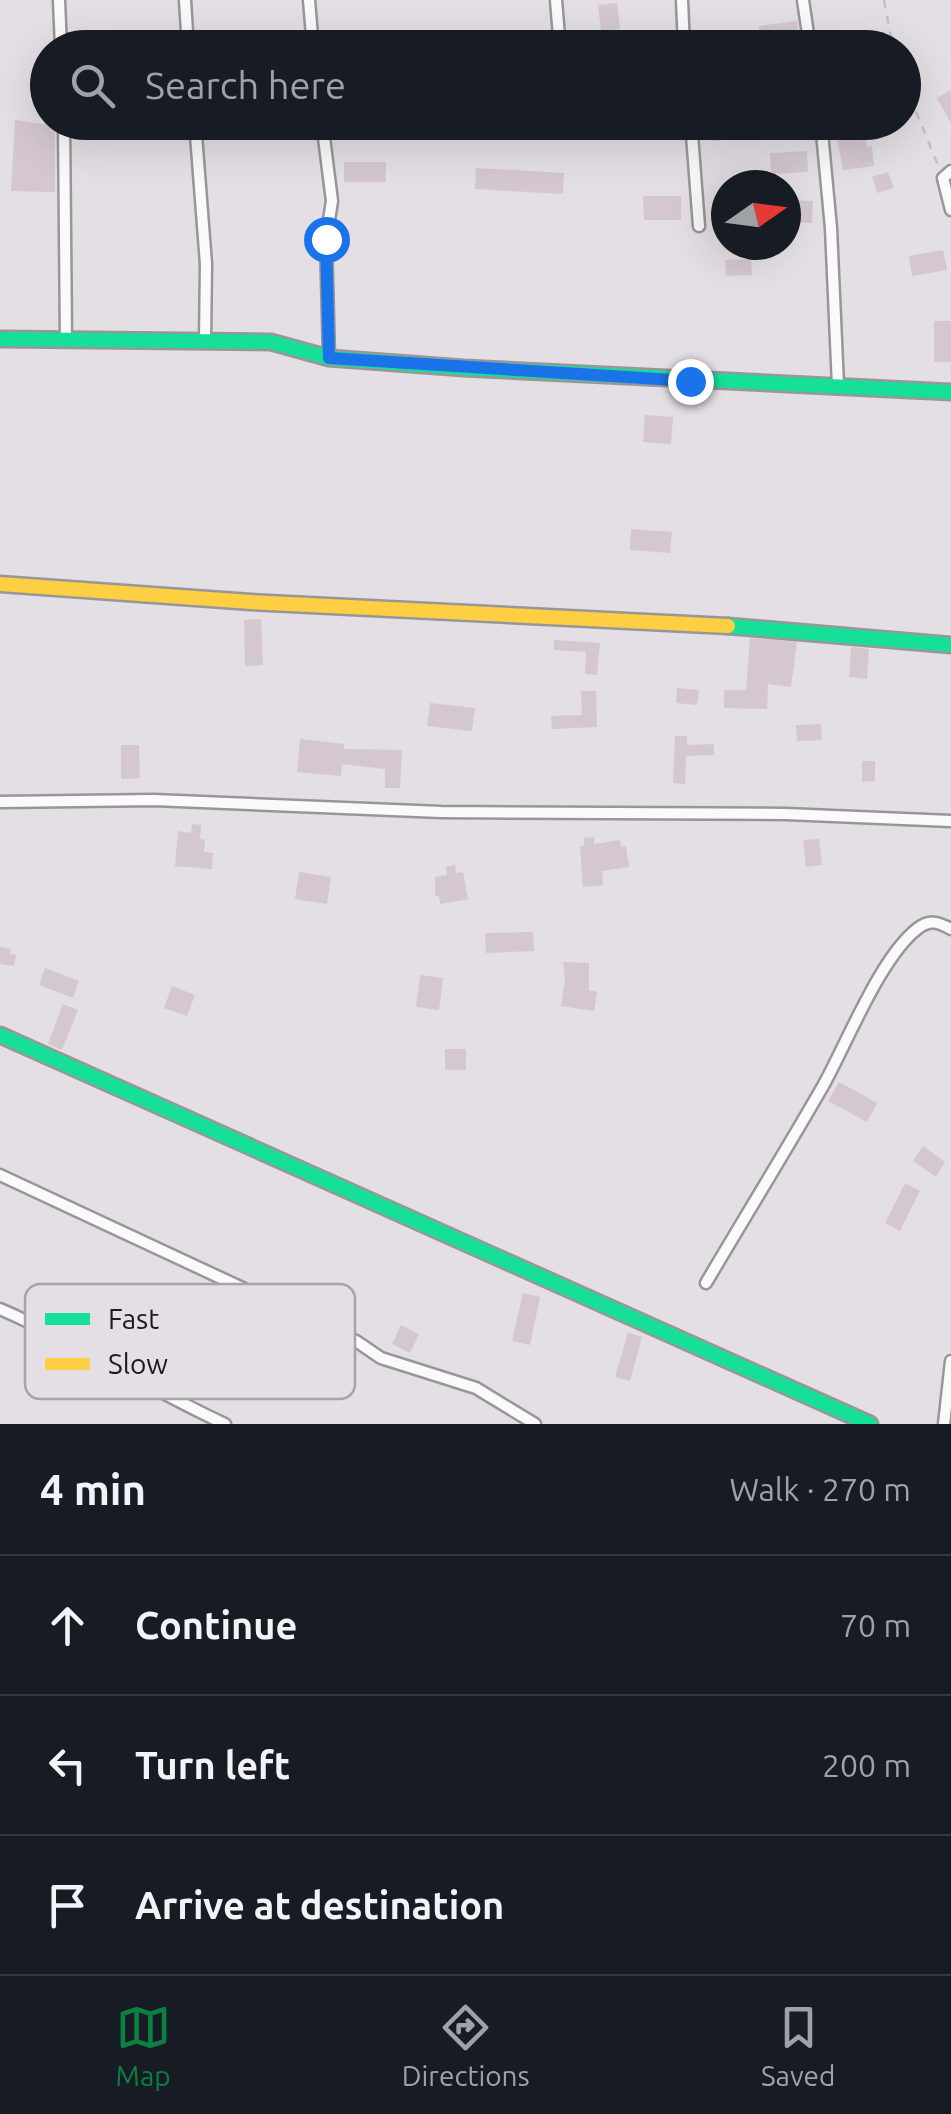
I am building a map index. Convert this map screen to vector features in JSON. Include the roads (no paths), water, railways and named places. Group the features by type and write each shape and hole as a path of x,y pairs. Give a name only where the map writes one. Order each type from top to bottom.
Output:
{"street":[{"path":"59,0 60,30"},
{"path":"184,0 186,30"},
{"path":"309,0 312,30"},
{"path":"556,0 558,30"},
{"path":"682,0 683,30"},
{"path":"803,0 807,30"},
{"path":"64,140 66,340"},
{"path":"196,140 206,264 205,342"},
{"path":"324,140 332,201 326,239 329,358"},
{"path":"692,140 699,226"},
{"path":"824,140 838,386"},
{"path":"947,175 951,210"},
{"path":"0,339 271,342 329,358 690,381 951,392"},
{"path":"0,584 250,602 729,626 951,645"},
{"path":"0,802 154,800 440,812 786,814 951,820"},
{"path":"706,1283 823,1086 884,971 912,932 926,923 936,922 951,929"},
{"path":"0,1035 870,1424"},
{"path":"0,1175 234,1284"},
{"path":"0,1309 25,1320"},
{"path":"355,1341 381,1358 476,1388 535,1424"},
{"path":"944,1424 951,1361"},
{"path":"171,1399 225,1424"}]}
